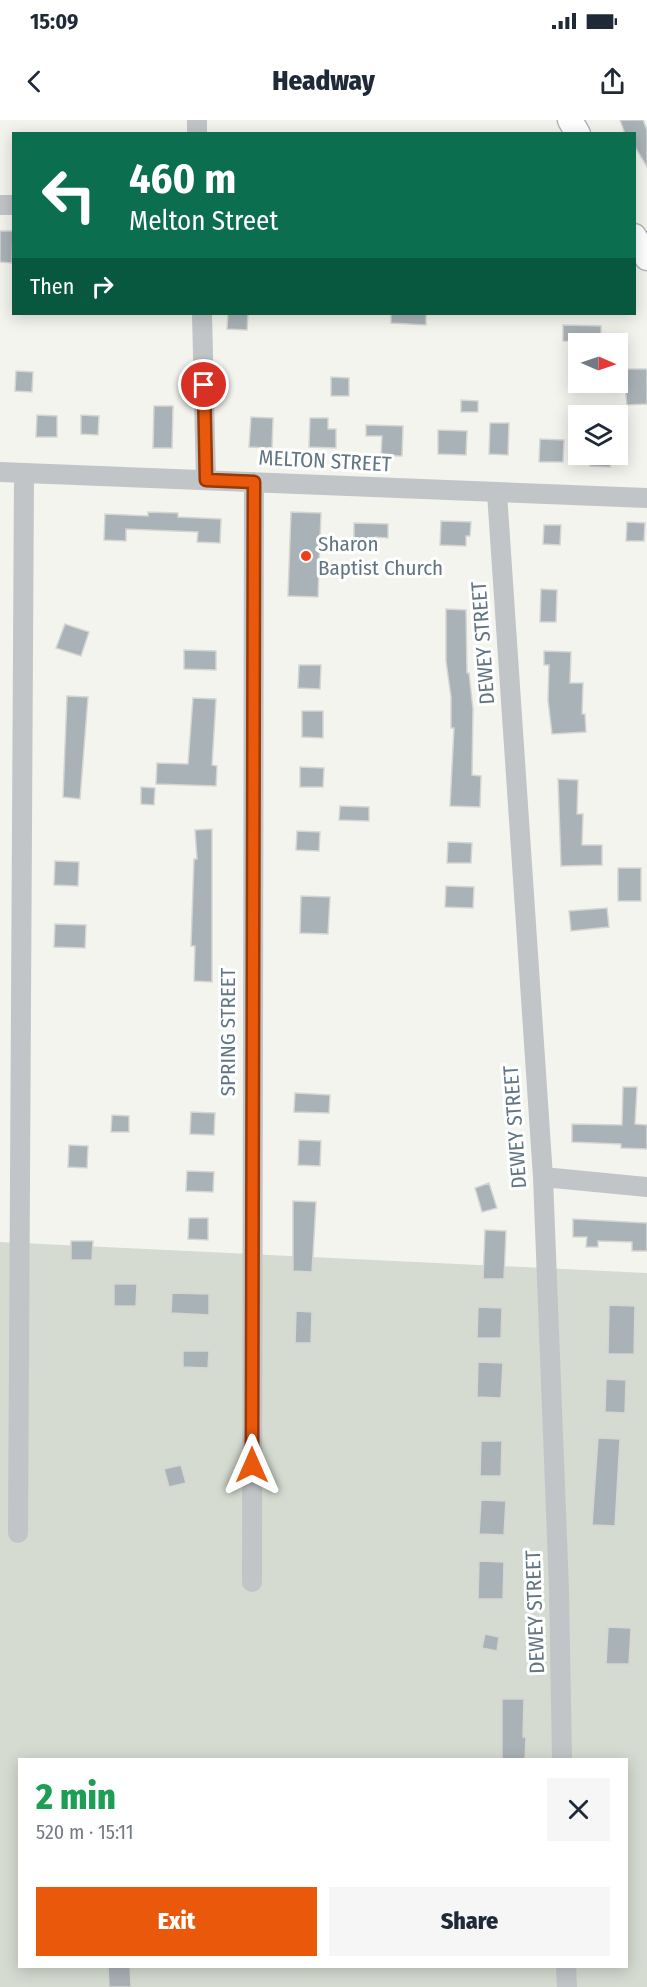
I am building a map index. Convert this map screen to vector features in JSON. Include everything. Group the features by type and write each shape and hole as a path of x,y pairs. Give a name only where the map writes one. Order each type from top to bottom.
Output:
{"main road":[{"path":"636,239 647,258"}],"street":[{"path":"201,315 206,480"},
{"name":"MELTON STREET","path":"0,472 647,498"},
{"path":"18,1533 24,474"},
{"name":"SPRING STREET","path":"252,1582 254,482"},
{"name":"DEWEY STREET","path":"496,493 543,1177 559,1589 562,1758"},
{"path":"543,1177 647,1187"},
{"path":"566,1968 567,1987"}],"shaded area":[{"path":"0,1242 647,1273 647,1987 0,1987"}],"building":[{"path":"620,120 643,120 647,130 647,167 636,148 636,132 624,132"},
{"path":"0,231 12,231 12,263 0,262"},
{"path":"228,315 248,315 247,330 227,329"},
{"path":"391,315 426,315 426,325 391,323"},
{"path":"563,325 601,326 601,333 568,333 568,341 563,341"},
{"path":"628,369 647,369 647,404 627,405"},
{"path":"16,371 33,372 32,392 15,391"},
{"path":"331,377 349,378 349,396 331,396"},
{"path":"461,400 478,401 478,412 461,412"},
{"path":"154,406 173,406 172,448 153,448"},
{"path":"37,415 57,416 57,437 36,437"},
{"path":"81,415 99,416 98,435 81,434"},
{"path":"251,417 273,418 272,448 249,447"},
{"path":"310,418 328,418 328,429 336,429 336,448 309,447"},
{"path":"490,423 509,423 508,455 489,454"},
{"path":"366,425 403,426 402,456 381,456 382,436 366,436"},
{"path":"438,430 467,431 466,455 438,454"},
{"path":"540,439 564,440 563,462 539,462"},
{"path":"590,465 610,465 610,467"},
{"path":"148,512 178,513 178,517 221,519 220,543 197,542 198,532 126,529 126,541 104,540 105,514 148,516"},
{"path":"291,512 321,513 318,597 288,596"},
{"path":"441,521 471,522 470,536 466,536 466,546 440,545"},
{"path":"627,522 645,523 644,541 626,541"},
{"path":"354,523 388,524 388,538 375,537 374,549 354,549"},
{"path":"544,525 561,525 560,545 543,544"},
{"path":"541,589 557,590 556,622 540,622"},
{"path":"446,609 466,610 467,673 469,673 473,709 472,775 481,776 480,807 450,806 454,728 451,728 451,697 446,661"},
{"path":"65,624 89,632 81,656 56,648"},
{"path":"184,650 216,651 216,670 184,669"},
{"path":"544,651 571,652 570,683 583,683 582,714 585,714 586,732 552,734 548,700 549,665 544,665"},
{"path":"299,665 321,665 320,689 298,688"},
{"path":"67,696 88,697 80,799 63,797"},
{"path":"193,698 216,699 212,765 217,766 216,786 156,784 157,763 188,764"},
{"path":"302,711 323,711 323,738 302,737"},
{"path":"300,767 324,768 323,787 300,787"},
{"path":"558,779 578,780 577,814 583,814 582,845 602,845 602,865 561,866"},
{"path":"141,787 155,788 154,805 141,804"},
{"path":"340,806 369,807 369,821 339,820"},
{"path":"212,829 212,982 194,981 195,946 191,946 194,859 197,859 195,830"},
{"path":"297,831 320,832 319,851 296,850"},
{"path":"448,842 472,843 471,863 447,863"},
{"path":"55,861 79,862 78,886 54,885"},
{"path":"618,868 641,868 641,901 618,901"},
{"path":"446,886 474,887 473,908 445,907"},
{"path":"301,896 330,897 328,934 300,933"},
{"path":"607,908 609,927 571,931 569,911"},
{"path":"55,924 86,925 85,948 54,947"},
{"path":"623,1087 637,1087 635,1124 647,1125 647,1149 621,1148 621,1144 572,1142 572,1124 622,1125"},
{"path":"295,1093 330,1095 329,1113 294,1112"},
{"path":"191,1112 215,1113 214,1135 190,1134"},
{"path":"112,1115 129,1116 129,1132 111,1132"},
{"path":"299,1140 321,1141 320,1166 298,1165"},
{"path":"69,1145 88,1146 87,1168 68,1167"},
{"path":"187,1171 214,1172 213,1192 186,1191"},
{"path":"489,1183 497,1208 482,1212 475,1188"},
{"path":"293,1201 316,1202 312,1272 293,1271"},
{"path":"189,1218 208,1218 208,1240 188,1239"},
{"path":"573,1219 647,1223 647,1251 632,1251 632,1242 598,1241 598,1247 586,1247 587,1237 573,1237"},
{"path":"485,1230 506,1231 504,1279 483,1279"},
{"path":"71,1241 93,1241 92,1260 71,1260"},
{"path":"114,1284 137,1284 136,1306 114,1306"},
{"path":"172,1293 209,1294 209,1315 171,1313"},
{"path":"609,1305 635,1306 634,1354 608,1354"},
{"path":"478,1307 502,1308 501,1338 477,1338"},
{"path":"296,1311 312,1312 311,1343 295,1343"},
{"path":"183,1351 209,1351 208,1368 183,1367"},
{"path":"478,1362 503,1363 501,1398 477,1397"},
{"path":"606,1379 626,1380 625,1413 605,1412"},
{"path":"598,1438 620,1439 615,1526 592,1525"},
{"path":"481,1441 502,1441 501,1476 480,1476"},
{"path":"181,1465 186,1483 169,1487 164,1469"},
{"path":"481,1500 506,1501 504,1535 479,1534"},
{"path":"479,1561 504,1562 503,1599 478,1599"},
{"path":"608,1627 631,1628 629,1664 606,1664"},
{"path":"485,1634 499,1637 497,1651 482,1648"},
{"path":"502,1699 524,1699 525,1758 502,1758"},
{"path":"108,1968 130,1968 131,1987 109,1987"}],"place":[{"name":"Sharon Baptist Church","path":"306,556"}],"route":[{"path":"204,385 206,480 254,482 252,1465"}]}
